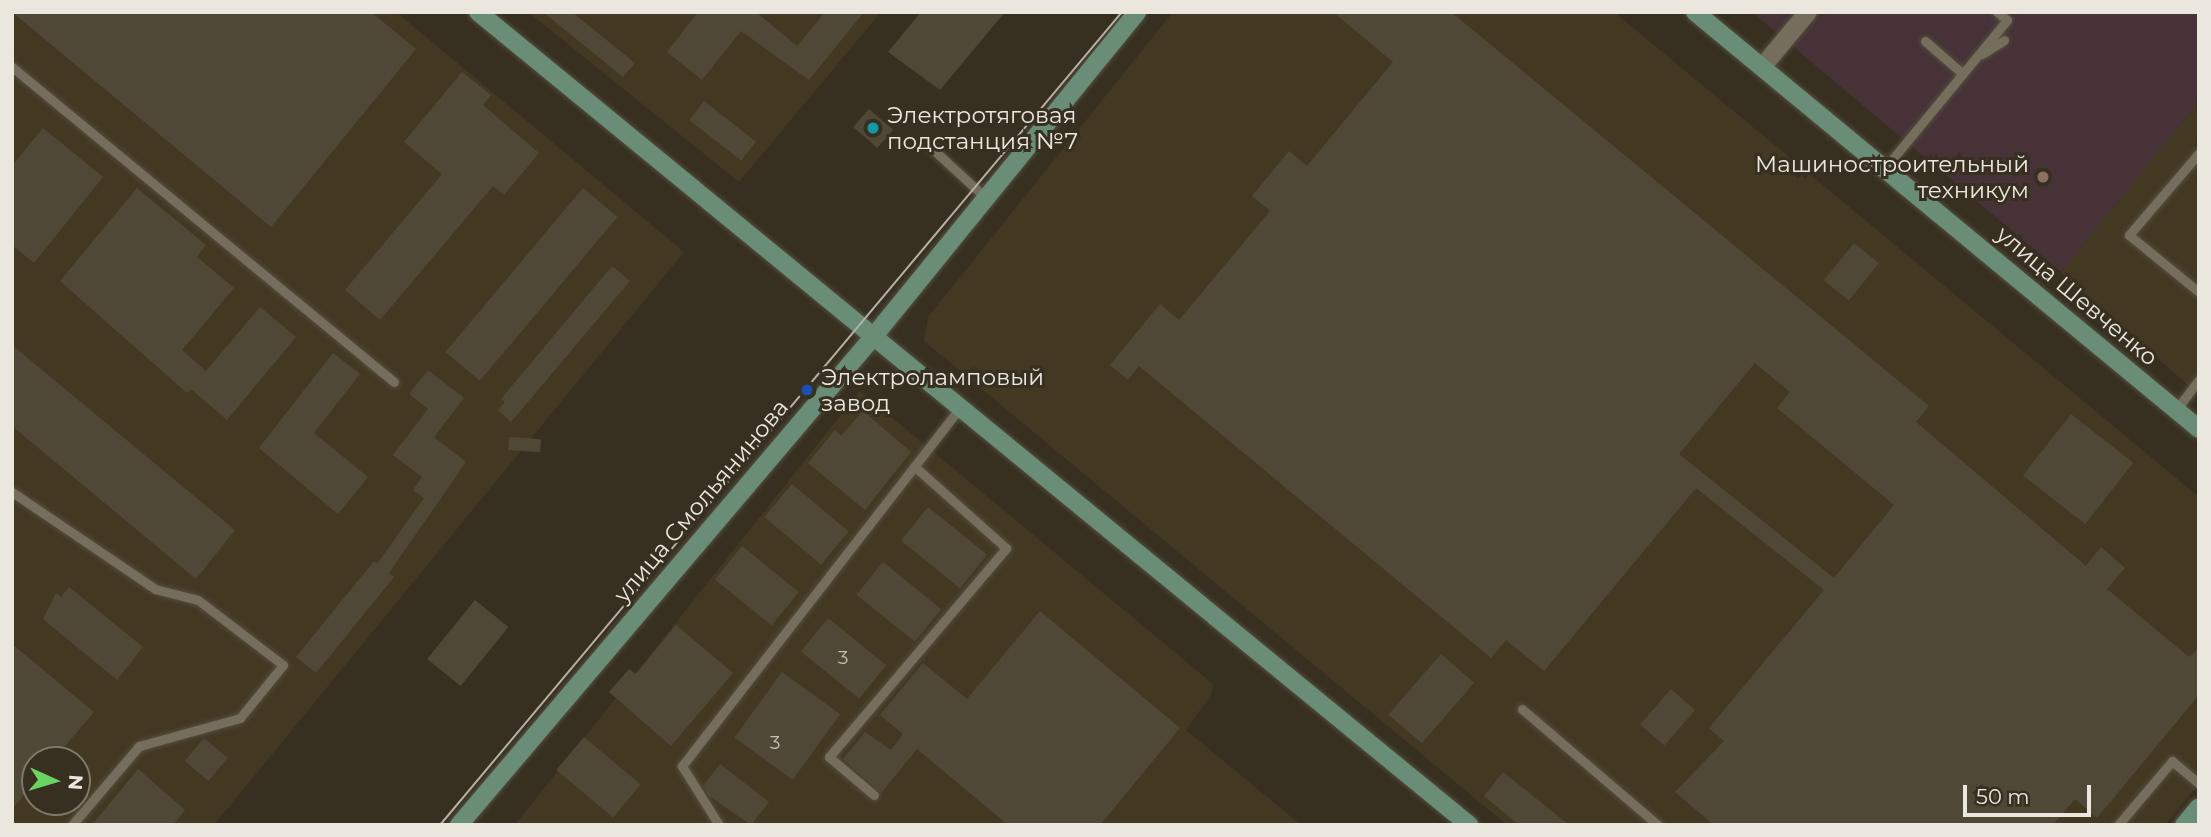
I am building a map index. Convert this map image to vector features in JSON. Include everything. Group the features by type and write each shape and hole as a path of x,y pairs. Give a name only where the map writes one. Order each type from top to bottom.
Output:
{"street":[{"path":"478,12 1469,825"},
{"name":"улица Шевченко","path":"1695,12 2199,429"},
{"path":"1763,66 1808,12"},
{"name":"улица Смольянинова","path":"459,825 874,336 1131,14"},
{"path":"2184,825 2199,807"}],"lane":[{"path":"1885,168 2007,20 1997,12"},
{"path":"1975,58 2004,40"},
{"path":"1925,41 1963,74"},
{"path":"12,67 394,383"},
{"path":"925,142 986,198"},
{"path":"2199,153 2129,235 2199,292"},
{"path":"2176,410 2199,379"},
{"path":"719,825 681,766 960,407"},
{"path":"874,796 830,757 1006,548 914,466"},
{"path":"12,492 155,589 198,600 283,665 240,718 139,746 72,825"},
{"path":"1522,709 1658,825"},
{"path":"2118,825 2172,761 2199,784"}],"shaded area":[{"path":"12,12 396,12 684,252 214,825 12,825"},
{"path":"528,12 881,12 739,182"},
{"path":"1173,12 1614,12 2199,497 2199,784 2165,825 1507,825 924,341 928,317"},
{"name":"Машиностроительный техникум","path":"1752,12 2199,12 2199,101 2061,272"},
{"path":"2199,101 2199,395 2061,272"},
{"path":"860,391 1213,684 1212,693 1186,730 1301,825 515,825"}],"building":[{"path":"12,12 371,12 416,49 271,227"},
{"path":"543,12 572,12 635,63 623,77"},
{"path":"698,12 756,12 797,46 825,12 864,12 809,80 741,31 702,80 667,52"},
{"path":"921,12 1005,12 940,90 888,52"},
{"path":"1333,12 1451,12 1929,406 1916,422 2086,566 2101,547 2125,568 2107,589 2189,657 2199,647 2199,695 2097,818 2075,799 2053,825 1714,825 1675,792 1724,741 1709,728 1824,590 1696,488 1544,671 1506,640 1491,658 1139,366 1128,380 1110,365 1160,304 1179,320 1270,211 1252,196 1289,151 1307,166 1393,62","holes":["1755,363 1790,392 1777,408 1894,505 1834,578 1679,454"]},
{"path":"462,72 491,95 483,105 539,153 504,195 493,186 380,320 345,290 442,174 404,142"},
{"path":"704,101 756,142 741,161 689,120"},
{"name":"Электротяговая подстанция №7","path":"869,109 893,130 877,148 853,127"},
{"path":"43,128 103,177 34,263 12,245 12,166"},
{"path":"137,188 206,245 197,257 234,288 182,350 206,371 260,307 296,337 227,420 191,389 187,393 60,281"},
{"path":"583,188 617,217 480,381 445,352"},
{"path":"1854,243 1879,263 1849,300 1824,280"},
{"path":"612,266 630,281 511,422 498,410 505,402 501,399"},
{"path":"12,345 235,530 196,579 12,426"},
{"path":"333,353 360,374 314,433 368,477 338,514 259,448"},
{"path":"428,370 464,398 434,437 466,462 389,573 394,577 316,673 296,657 374,561 377,564 424,498 413,490 422,477 393,455 428,409 409,394"},
{"path":"863,411 911,452 865,510 808,463 835,430 841,436"},
{"path":"2071,414 2133,463 2085,524 2023,475"},
{"path":"509,437 541,439 540,452 508,450"},
{"path":"792,484 849,532 821,565 764,517"},
{"path":"928,507 987,555 960,588 901,540"},
{"path":"742,546 799,592 772,625 715,579"},
{"path":"883,562 941,609 915,642 857,595"},
{"path":"69,587 143,647 117,680 43,619 56,593 61,597"},
{"path":"475,600 508,627 461,686 427,659"},
{"path":"1040,611 1180,728 1100,825 1008,825 917,749 881,793 843,759 865,732 891,750 903,734 880,715 923,663 967,699"},
{"path":"828,618 886,665 859,699 801,651"},
{"path":"676,625 733,673 671,746 609,692 629,669 636,674"},
{"path":"12,644 94,712 65,746 21,746 21,798 12,809"},
{"path":"1441,654 1474,683 1422,743 1389,714"},
{"path":"782,672 840,714 793,780 734,738"},
{"path":"1671,689 1695,710 1664,745 1640,724"},
{"path":"584,737 641,785 613,818 556,770"},
{"path":"204,738 228,758 208,781 185,761"},
{"path":"720,764 769,802 751,825 709,796 703,786"},
{"path":"138,769 185,810 173,825 92,825"},
{"path":"1503,772 1569,825 1519,825 1484,796"}],"tram line":[{"path":"440,825 1122,12"}],"place":[{"name":"Электротяговая подстанция №7","path":"873,128"},
{"name":"Машиностроительный техникум","path":"2043,177"},
{"name":"Электроламповый завод","path":"807,390"}]}
